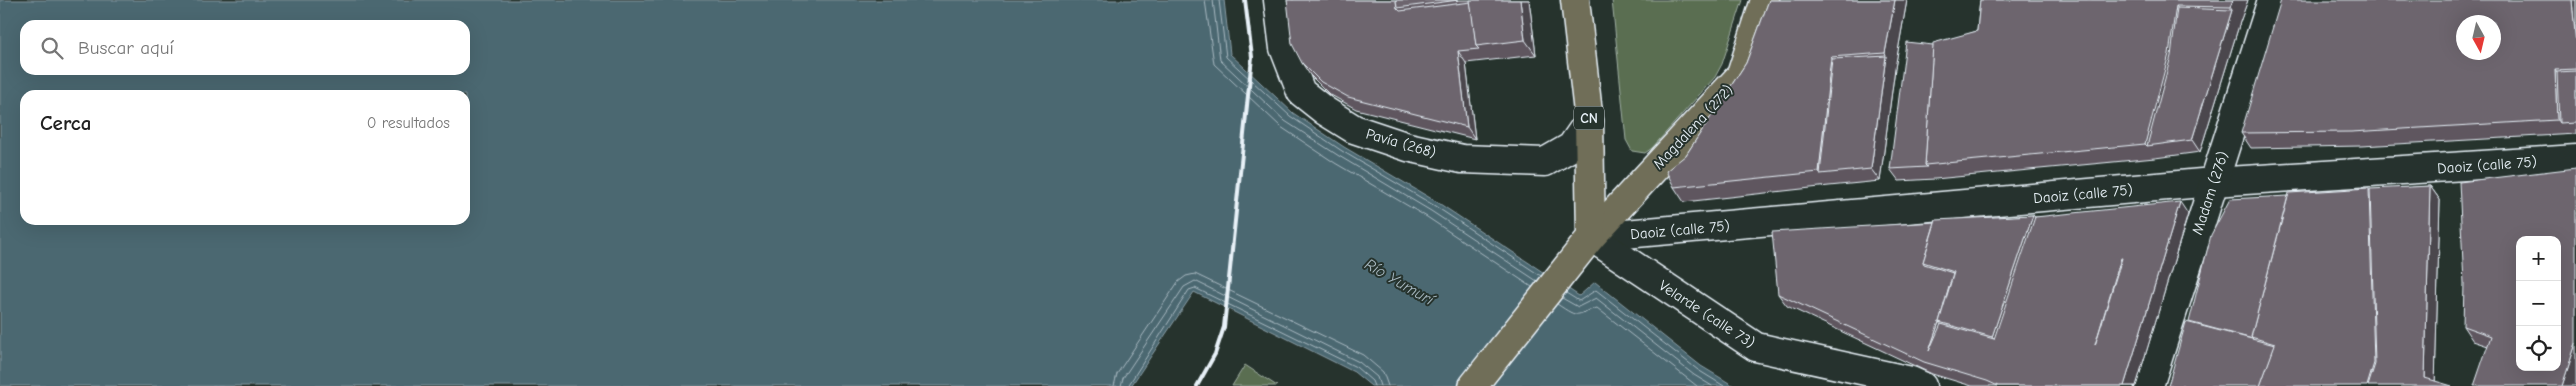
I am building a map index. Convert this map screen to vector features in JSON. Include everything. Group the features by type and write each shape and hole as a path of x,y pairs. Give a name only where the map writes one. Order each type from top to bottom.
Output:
{"main road":[{"name":"CN","path":"1575,0 1589,121 1584,247"},
{"name":"Magdalena (272)","path":"1473,386 1584,247 1741,75 1765,0"}],"street":[{"name":"Pavía (268)","path":"1278,0 1284,48 1302,92 1325,111 1354,129 1408,147 1462,159 1545,162 1571,147 1589,121"},
{"name":"Madam (276)","path":"2149,386 2212,182 2272,0"},
{"name":"Daoiz (calle 75)","path":"1584,247 2212,182 2576,159"},
{"name":"Velarde (calle 73)","path":"1584,247 1756,347 1911,381 1922,386"}],"green space":[{"path":"1612,0 1743,0 1722,64 1715,77 1652,148 1645,153 1632,151 1626,140"},
{"path":"1245,365 1277,386 1232,386"}],"water":[{"name":"Río Yumurí","path":"0,0 1224,0 1230,54 1293,113 1344,147 1437,202 1579,296 1595,282 1701,366 1734,386 1371,386 1354,372 1194,292 1131,386 0,386"}],"building":[{"path":"1287,0 1396,0 1397,8 1400,11 1471,2 1476,46 1479,49 1458,51 1467,127 1348,97 1321,82 1302,63 1292,44"},
{"path":"1396,0 1459,0 1397,8"},
{"path":"1470,0 1520,0 1525,40 1476,46"},
{"path":"1769,0 1895,0 1885,53 1831,57 1819,172 1674,187 1666,171 1686,155 1746,63"},
{"path":"1980,0 2233,0 2230,7 2176,6 2169,54 2145,144 1925,165 1933,43 1977,31"},
{"path":"2281,0 2572,0 2576,69 2555,70 2557,120 2351,132 2241,133"},
{"path":"2177,8 2232,10 2192,140 2147,146 2171,56"},
{"path":"1906,42 1933,45 1925,165 1927,167 1890,169"},
{"path":"1886,56 1871,169 1820,174 1832,59"},
{"path":"2576,71 2576,122 2559,123 2557,72"},
{"path":"2576,168 2576,343 2562,386 2474,386 2491,336 2463,326 2464,283 2459,182"},
{"path":"2430,186 2425,378 2452,386 2368,386 2375,364 2370,189"},
{"path":"2369,188 2374,363 2367,386 2260,386 2275,344 2251,337 2289,193"},
{"path":"2288,196 2251,337 2253,339 2189,322 2211,235 2230,199"},
{"path":"2180,202 2124,386 1998,386 1924,362 1778,294 1772,232 1935,222 1923,262 1924,264 1953,273 1929,351 1941,324 1994,339 2035,217","holes":["2121,258 2122,258 2095,345"]},
{"path":"2033,215 1992,337 1939,322 1954,272 1923,262 1936,220"},
{"path":"2186,322 2275,345 2260,386 2168,386"}],"railway":[{"path":"1197,386 1215,354 1224,327 1252,57 1245,0"}]}
